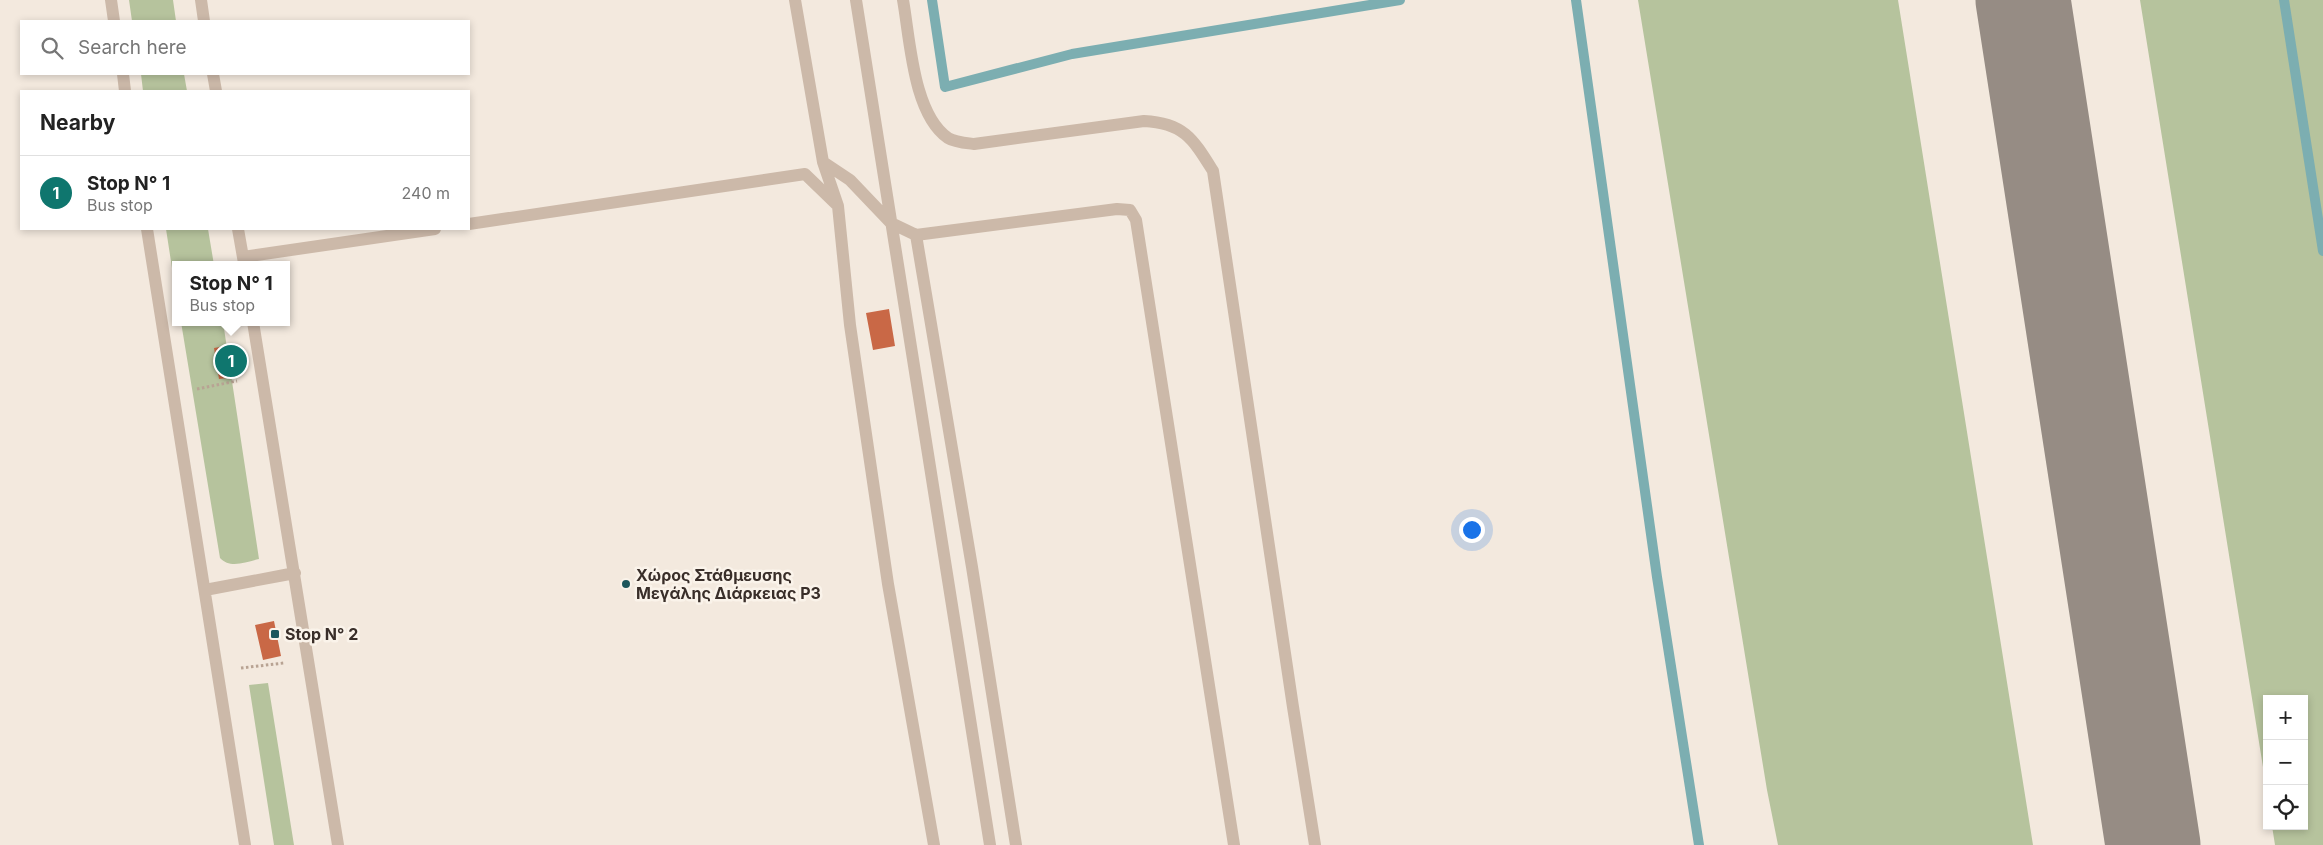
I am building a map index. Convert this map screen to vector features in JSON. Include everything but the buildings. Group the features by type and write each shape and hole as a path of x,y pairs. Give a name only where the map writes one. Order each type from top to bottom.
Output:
{"lane":[{"path":"111,0 114,20"},
{"path":"201,0 204,20"},
{"path":"796,0 823,162 838,206 850,325 888,584 934,845"},
{"path":"856,0 990,845"},
{"path":"903,0 920,92 932,123 949,139 974,144 1144,121 1165,122 1183,132 1198,146 1213,172 1292,707 1315,845"},
{"path":"123,75 125,90"},
{"path":"213,75 216,90"},
{"path":"823,162 850,180 892,223 916,235 1117,208 1130,210 1136,220 1234,845"},
{"path":"470,224 804,174 838,206"},
{"path":"147,230 245,845"},
{"path":"238,230 244,261 428,230"},
{"path":"916,235 972,566 1016,845"},
{"path":"255,326 338,845"},
{"path":"205,590 294,573"}],"path":[{"path":"192,390 240,380"},
{"path":"235,669 286,663"}],"green space":[{"path":"129,0 173,0 176,20 132,20"},
{"path":"1638,0 1898,0 2033,845 1778,845 1767,790"},
{"path":"2140,0 2323,0 2323,845 2275,845 2273,830 2308,830 2308,695 2263,695 2263,767"},
{"path":"141,75 184,75 187,90 143,90"},
{"path":"166,230 208,230 213,261 172,261 172,268"},
{"path":"182,326 224,326 259,559 233,564 220,558"},
{"path":"268,683 294,845 274,845 249,685"}],"waterway":[{"path":"932,0 945,87 1072,54 1400,0"},
{"path":"1576,0 1657,577 1699,845"},
{"path":"2284,0 2323,251"}],"taxiway":[{"path":"2023,0 2153,845"}],"place":[{"name":"Stop N° 1","path":"231,361"},
{"name":"Χώρος Στάθμευσης Μεγάλης Διάρκειας P3","path":"626,584"},
{"name":"Stop N° 2","path":"275,634"}]}
